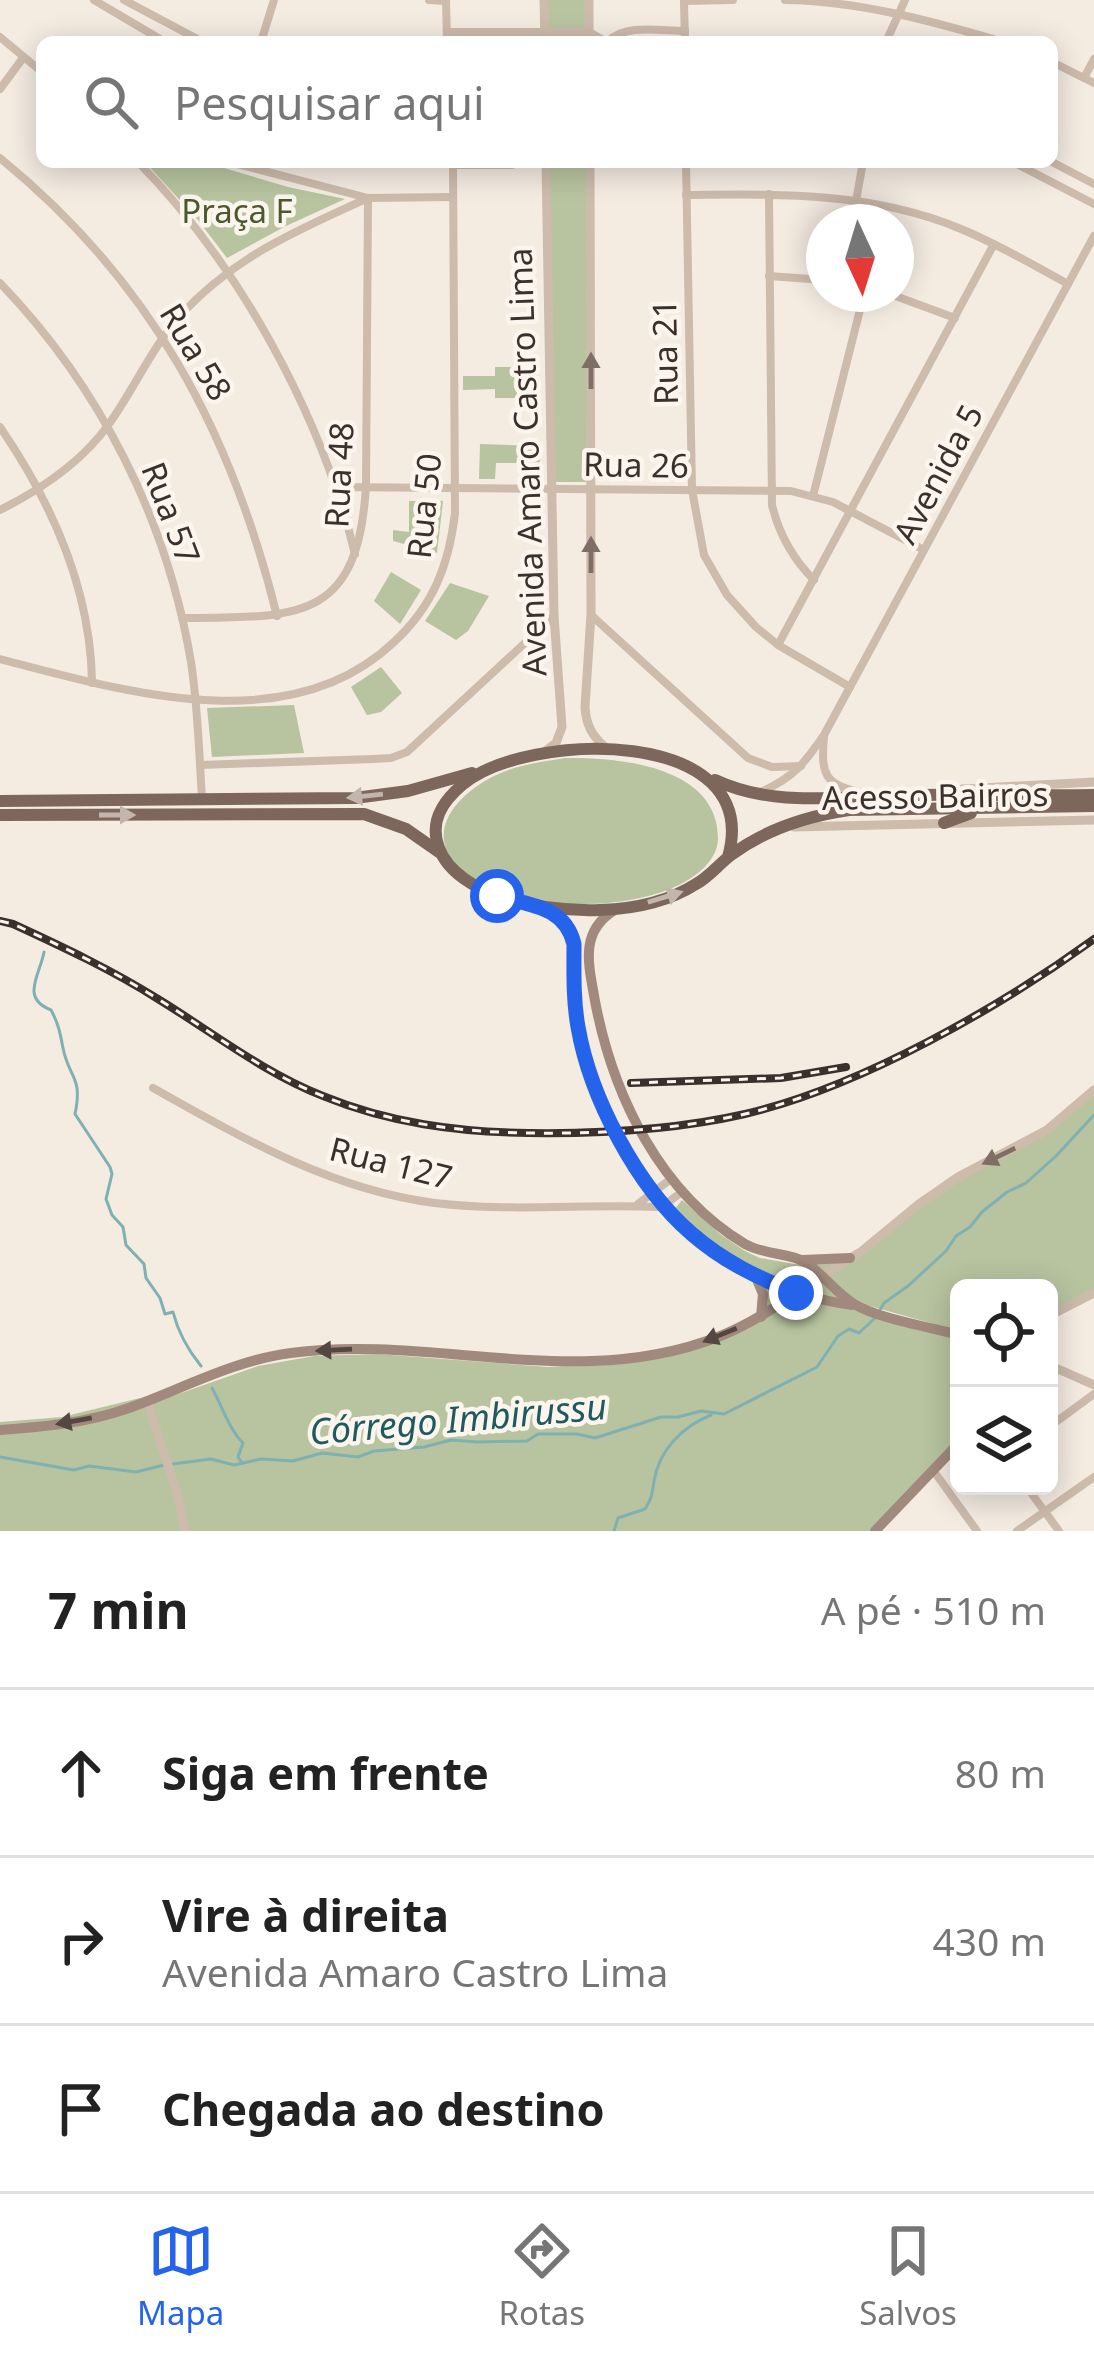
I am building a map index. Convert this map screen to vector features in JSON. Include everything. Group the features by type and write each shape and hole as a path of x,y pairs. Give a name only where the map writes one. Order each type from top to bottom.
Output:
{"main road":[{"path":"0,800 355,798 408,791 544,752 606,748 655,757 754,795 777,798 905,794 1094,806"},
{"path":"440,854 435,830 440,809 479,771"},
{"path":"703,775 730,812 733,828 728,857"},
{"path":"944,823 1002,802 1094,795"},
{"path":"0,815 364,814 406,829 482,890 546,908 616,908 685,891 728,857 776,830 812,817 849,810 983,808"},
{"path":"546,908 571,931 577,1022 588,1068 622,1143 664,1205 688,1231 710,1249 796,1293 950,1333"},
{"path":"616,908 592,930 589,943 606,1048 639,1129 682,1192 754,1250 802,1260 850,1258"},
{"path":"802,1260 860,1308"},
{"path":"754,1274 763,1294 760,1317"},
{"path":"0,1430 96,1418 287,1353 381,1349 547,1363 650,1356 699,1344 760,1317 820,1277"},
{"path":"874,1531 891,1526 950,1452"}],"street":[{"path":"94,0 154,36"},
{"path":"124,0 192,36"},
{"path":"263,36 274,0"},
{"path":"429,0 446,1 447,36"},
{"path":"544,0 545,36"},
{"path":"589,0 589,36"},
{"path":"685,36 685,1 733,0"},
{"path":"784,0 898,14 980,36"},
{"path":"889,36 904,0"},
{"path":"613,36 627,31 685,31"},
{"path":"0,37 36,68"},
{"path":"0,89 23,58"},
{"path":"1058,65 1089,80 1094,59"},
{"name":"Rua 58","path":"0,158 89,242 162,337 211,423 232,472 260,547 277,616"},
{"path":"1058,165 1094,184"},
{"path":"143,168 192,222 289,379 334,487 356,556"},
{"path":"253,168 368,198 453,197"},
{"name":"Rua 50","path":"0,659 92,683 195,699 257,699 318,689 385,652 424,609 438,585 452,536 456,490 453,168"},
{"name":"Avenida Amaro Castro Lima","path":"544,752 561,736 554,616 545,168"},
{"name":"Avenida Amaro Castro Lima","path":"594,168 591,615 586,699 589,727 606,748"},
{"name":"Rua 21","path":"686,168 692,490 698,534 712,573 738,610 778,645 850,687"},
{"path":"856,200 862,168"},
{"path":"1025,168 1094,204"},
{"path":"769,194 770,490 783,538 814,580"},
{"path":"686,195 856,200 917,214 994,244 1068,284"},
{"path":"0,510 76,460 108,426 162,337 226,272 288,234 368,198"},
{"name":"Rua 48","path":"182,618 291,614 317,602 338,583 356,556 364,527 366,486 368,198"},
{"name":"Avenida 5","path":"754,795 783,782 802,766 824,735 1094,236"},
{"path":"778,645 994,244"},
{"path":"769,275 806,278"},
{"name":"Rua 57","path":"0,283 62,356 108,426 153,519 182,618 195,699 202,798"},
{"path":"914,303 955,318"},
{"path":"813,496 859,312"},
{"path":"0,427 38,489 80,590 92,683"},
{"name":"Rua 26","path":"334,487 770,490 813,496 851,510 924,550"},
{"path":"591,615 748,758 772,767 802,766"},
{"path":"200,765 391,758 407,752 554,616"},
{"path":"561,700 586,699"},
{"path":"824,735 823,770 828,778 836,785 874,796"},
{"path":"905,794 1094,782"},
{"name":"Acesso Bairros","path":"776,830 1094,820"},
{"name":"Rua 127","path":"153,1088 261,1148 332,1178 404,1198 491,1208 664,1205"},
{"path":"820,1277 937,1191 1047,1130 1094,1090"},
{"path":"637,1205 672,1178"},
{"path":"664,1205 682,1192"},
{"path":"1058,1311 1094,1293"},
{"path":"1058,1369 1094,1385"},
{"path":"1058,1420 1094,1394"},
{"path":"147,1401 185,1531"},
{"path":"933,1470 977,1531"},
{"path":"1017,1531 1094,1477"},
{"path":"1033,1495 1059,1531"}],"green space":[{"path":"547,0 587,0 587,36 548,36"},
{"name":"Praça F","path":"150,168 224,168 345,199 227,258"},
{"path":"549,168 589,168 586,482 553,482"},
{"path":"495,367 538,367 538,398 495,398 495,389 463,390 463,376 495,376"},
{"path":"480,444 538,446 540,463 496,463 495,479 479,479"},
{"path":"409,501 443,501 437,553 393,541 393,530 409,532"},
{"path":"391,572 421,590 400,624 374,601"},
{"path":"450,583 489,596 468,631 456,640 425,621"},
{"path":"381,667 402,693 381,712 367,715 351,687"},
{"path":"294,705 304,753 212,757 207,708"},
{"path":"565,758 637,764 684,781 702,795 714,814 718,838 710,860 686,881 657,894 576,904 520,898 474,879 457,866 444,837 446,823 463,797 502,772"},
{"path":"1094,1088 1094,1291 1058,1309 1058,1279 950,1279 950,1328 795,1291 760,1314 750,1270 716,1248 674,1210 682,1200 720,1234 760,1258 794,1264 829,1261 853,1254 939,1187 1030,1138"},
{"path":"793,1298 950,1336 950,1450 873,1531 0,1531 0,1422 62,1417 140,1398 144,1406 258,1366 314,1356 378,1354 548,1367 618,1363 676,1353"}],"waterway":[{"path":"44,952 34,992 58,1025 76,1085 75,1114 110,1167 106,1199 112,1215 123,1227 126,1245 144,1264 165,1314 173,1312 201,1366"},
{"name":"Córrego Imbirussu","path":"880,1310 982,1212 1056,1156 1094,1115"},
{"name":"Córrego Imbirussu","path":"173,1464 211,1459 234,1465 261,1459 293,1461 322,1453 358,1457 451,1440 527,1441 538,1434 595,1438 661,1417 701,1411 724,1414 817,1367 838,1336 849,1329 859,1333 875,1318"},
{"path":"212,1388 243,1443 238,1457 242,1463"},
{"path":"614,1531 618,1518 645,1509 661,1459 674,1440 711,1415"},
{"name":"Córrego Imbirussu","path":"0,1457 74,1470 89,1466 136,1472 164,1465"}],"railway":[{"path":"0,921 105,969 259,1064 323,1096 424,1124 528,1133 665,1127 789,1102 881,1065 972,1018 1094,939"},
{"path":"631,1083 781,1078 846,1067"}],"route":[{"path":"497,896 546,908 571,931 577,1022 588,1068 628,1154 653,1190 710,1249 796,1293"}]}
